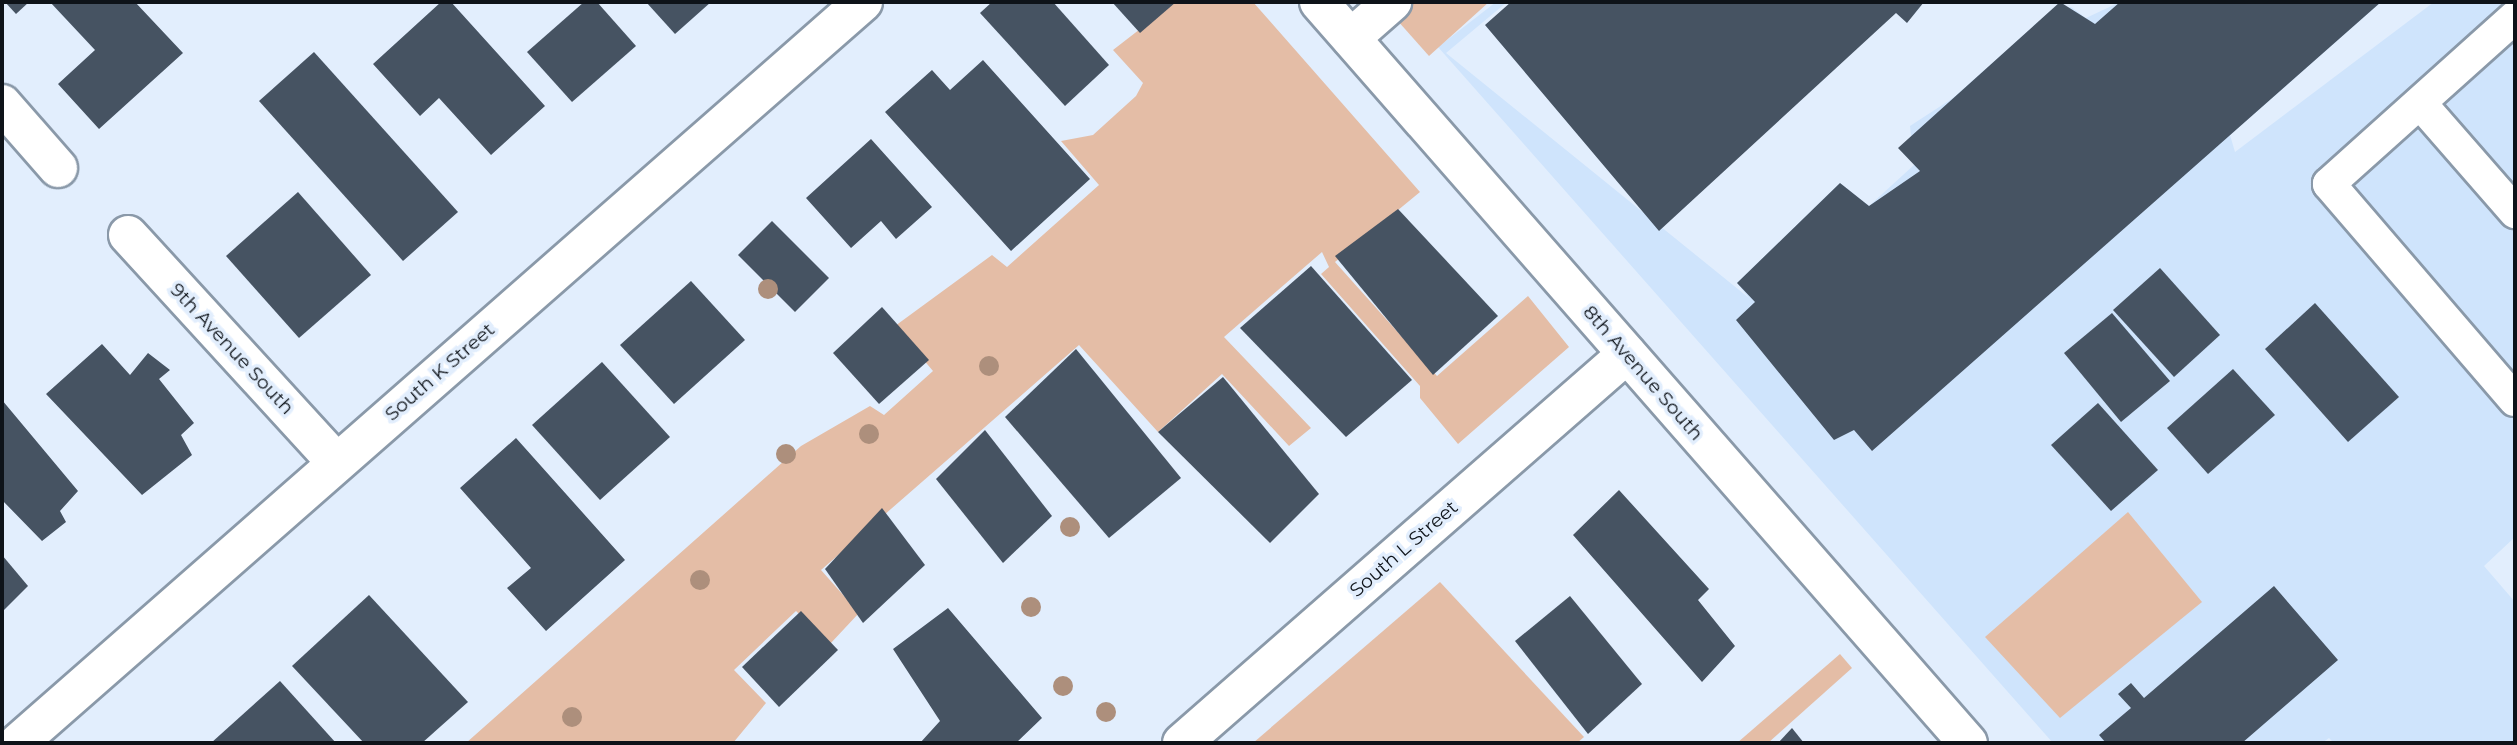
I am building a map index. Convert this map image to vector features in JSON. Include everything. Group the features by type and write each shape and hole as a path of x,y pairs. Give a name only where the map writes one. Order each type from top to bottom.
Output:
{"street":[{"name":"South K Street","path":"18,743 863,2"},
{"name":"8th Avenue South","path":"1319,2 1968,743"},
{"path":"1351,38 1392,2"},
{"path":"2,103 58,168"},
{"name":"9th Avenue South","path":"128,235 337,463"},
{"name":"South L Street","path":"1182,743 1627,354"}],"lane":[{"path":"2515,17 2329,184 2515,400"},
{"path":"2420,103 2515,212"}],"shaded area":[{"path":"1175,2 1253,2 1420,192 1335,262 1437,376 1528,296 1569,347 1458,444 1420,398 1420,386 1321,274 1329,267 1322,252 1224,337 1311,428 1289,446 1222,374 1158,432 1079,345 821,570 859,613 830,644 796,611 734,670 766,703 733,743 466,743 801,446 870,406 884,415 933,371 895,326 992,255 1007,267 1099,185 1061,141 1093,135 1136,96 1143,83 1113,50"},
{"path":"1381,2 1489,2 1429,56"},
{"path":"1496,2 1507,2 1446,53 1749,298 1737,283 1840,183 1869,206 1914,165 1910,126 1953,98 2051,11 2071,7 2086,18 2120,2 2381,2 2230,135 2235,152 2434,2 2515,2 2515,537 2484,566 2515,602 2515,743 2334,743 2329,738 2322,743 2053,743 1438,47"},
{"path":"2128,512 2202,602 2060,718 1985,637"},
{"path":"1440,582 1584,737 1577,743 1253,743"},
{"path":"1840,654 1852,668 1768,743 1737,743"}],"building":[{"path":"5,2 29,2 16,14"},
{"path":"50,2 135,2 183,53 99,129 58,84 95,50"},
{"path":"441,2 451,2 545,106 491,155 439,98 420,116 373,64"},
{"path":"584,2 597,2 636,46 572,102 527,52"},
{"path":"646,2 711,2 675,34"},
{"path":"992,2 1053,2 1109,65 1065,106 980,13"},
{"path":"1112,2 1176,2 1140,33"},
{"path":"1511,2 1924,2 1907,23 1896,13 1659,231 1485,25"},
{"path":"2060,2 2095,24 2120,2 2381,2 1872,451 1854,430 1834,440 1736,320 1755,302 1737,283 1840,183 1869,206 1920,171 1898,148"},
{"path":"314,52 458,212 403,261 259,101"},
{"path":"983,60 1090,179 1011,251 885,112 932,70 950,90"},
{"path":"871,139 932,207 896,239 881,221 851,248 806,198"},
{"path":"298,192 371,275 299,338 226,256"},
{"path":"1398,209 1498,316 1433,375 1335,256"},
{"path":"772,221 829,278 795,312 738,255"},
{"path":"1311,266 1412,380 1346,437 1240,328"},
{"path":"2160,268 2220,335 2174,377 2113,310"},
{"path":"691,281 745,340 674,404 620,345"},
{"path":"2315,303 2399,397 2348,442 2265,349"},
{"path":"882,307 929,360 879,404 833,353"},
{"path":"2112,313 2170,381 2121,422 2064,353"},
{"path":"102,344 130,375 148,353 170,370 159,379 194,423 181,435 192,455 142,495 46,394"},
{"path":"1076,349 1181,478 1109,538 1005,417"},
{"path":"602,362 670,437 600,500 532,425"},
{"path":"2233,369 2275,415 2208,474 2167,428"},
{"path":"1223,377 1319,494 1270,543 1158,432"},
{"path":"2,400 78,491 60,511 66,522 42,541 2,500"},
{"path":"2098,403 2158,470 2111,511 2051,445"},
{"path":"985,430 1052,516 1003,563 936,479"},
{"path":"516,438 625,560 546,631 507,588 531,568 460,488"},
{"path":"1619,490 1709,589 1698,600 1735,646 1702,682 1573,535"},
{"path":"882,508 925,565 863,623 825,569"},
{"path":"2,555 28,586 2,612"},
{"path":"2274,586 2338,660 2242,743 2106,743 2099,735 2131,708 2118,694 2131,683 2144,698"},
{"path":"369,595 468,702 422,743 364,743 292,666"},
{"path":"1570,596 1642,684 1588,734 1515,641"},
{"path":"948,608 1042,718 1016,743 920,743 940,721 893,649"},
{"path":"801,611 838,650 779,707 742,667"},
{"path":"280,681 336,743 211,743"},
{"path":"1792,728 1804,743 1778,743"}]}
